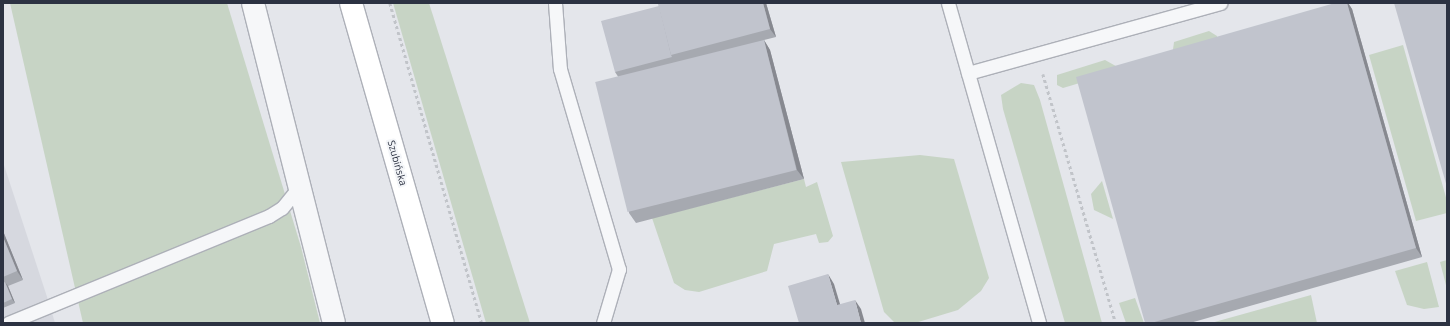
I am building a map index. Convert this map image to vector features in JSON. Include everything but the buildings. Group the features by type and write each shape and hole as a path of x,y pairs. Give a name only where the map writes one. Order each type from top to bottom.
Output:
{"main road":[{"name":"Szubińska","path":"351,3 443,323"}],"street":[{"path":"252,3 334,323"}],"lane":[{"path":"555,3 560,69 619,269 602,322"},
{"path":"948,3 1039,323"},
{"path":"968,73 1220,3"},
{"path":"8,323 269,216 282,208 299,187"}],"path":[{"path":"390,3 482,323"},
{"path":"1038,54 1116,323"}],"shaded area":[{"path":"3,162 50,306 55,323 3,323"}],"green space":[{"path":"10,3 227,3 301,247 320,323 83,323"},
{"path":"393,3 429,3 530,323 486,323"},
{"path":"1209,31 1217,36 1218,45 1172,57 1174,42"},
{"path":"1403,45 1447,201 1447,213 1416,221 1369,55"},
{"path":"1105,60 1123,70 1063,88 1057,85 1057,75"},
{"path":"1021,83 1034,85 1040,100 1102,323 1065,323 1003,109 1001,95"},
{"path":"920,155 954,159 989,278 981,291 958,310 915,323 895,323 884,312 841,162"},
{"path":"804,179 806,187 817,182 833,236 828,242 819,243 816,234 774,244 767,271 699,292 685,290 674,283 652,218"},
{"path":"1102,181 1113,219 1094,210 1091,194"},
{"path":"1447,260 1447,289 1440,262"},
{"path":"1427,262 1439,307 1424,309 1407,305 1395,271"},
{"path":"1311,295 1317,323 1211,323"},
{"path":"1135,298 1144,323 1126,323 1119,303"}]}
